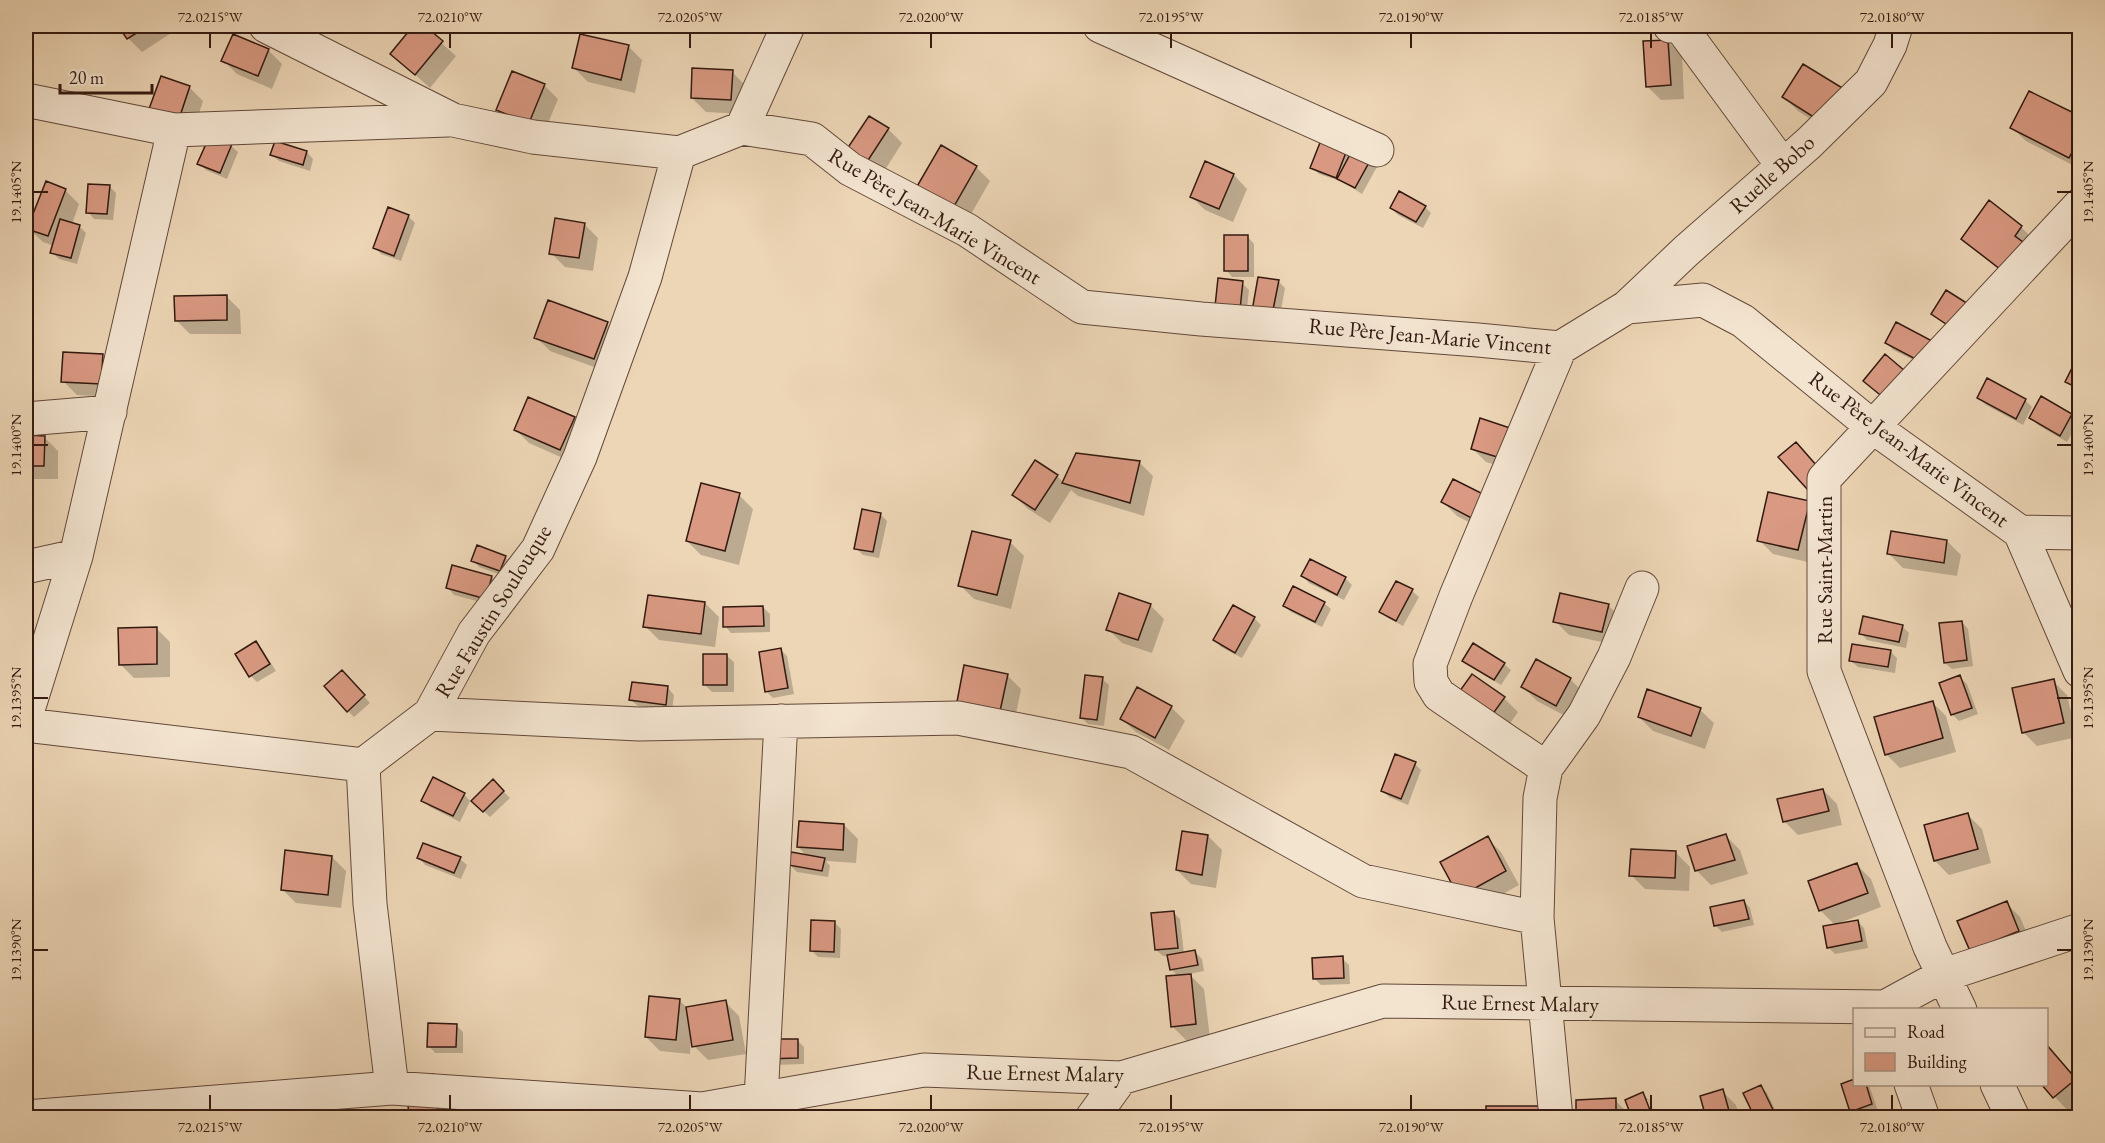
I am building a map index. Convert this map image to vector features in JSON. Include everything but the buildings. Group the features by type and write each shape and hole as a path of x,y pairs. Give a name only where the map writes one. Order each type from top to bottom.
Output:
{"street":[{"path":"266,26 453,120"},
{"path":"26,100 174,130 453,120 533,137 679,153 742,128 788,26"},
{"path":"1100,26 1377,150"},
{"path":"1670,26 1680,26 1783,166"},
{"name":"Ruelle Bobo","path":"1628,307 1686,251 1783,166 1871,82 1890,45 1896,26"},
{"name":"Rue Père Jean-Marie Vincent","path":"742,128 812,139 850,169 967,230 1082,307 1560,348 1628,307 1703,300 1743,321 1874,427 2020,532 2079,533"},
{"path":"26,716 76,555 174,130"},
{"name":"Rue Faustin Soulouque","path":"363,765 430,714 474,633 538,549 580,457 645,278 679,153"},
{"name":"Rue Saint-Martin","path":"1959,1008 1930,947 1824,671 1824,479 2079,205"},
{"path":"1546,768 1439,694 1431,682 1430,664 1456,596 1560,348"},
{"path":"26,419 110,412"},
{"path":"2020,532 2079,671"},
{"path":"26,567 76,555"},
{"path":"1556,1118 1537,918 1539,798 1546,768 1584,715 1614,657 1642,588"},
{"path":"430,714 639,724 958,718 1131,752 1363,881 1537,918"},
{"path":"761,1099 781,721"},
{"path":"26,725 363,765 370,904 392,1088"},
{"name":"Rue Ernest Malary","path":"26,1117 392,1088 705,1113 761,1099 924,1070 1121,1078 1383,1001 1885,1008 1944,975 2079,930"},
{"path":"1092,1118 1121,1078"},
{"path":"1912,1086 1923,1118"},
{"path":"1998,1086 2013,1118"}]}
